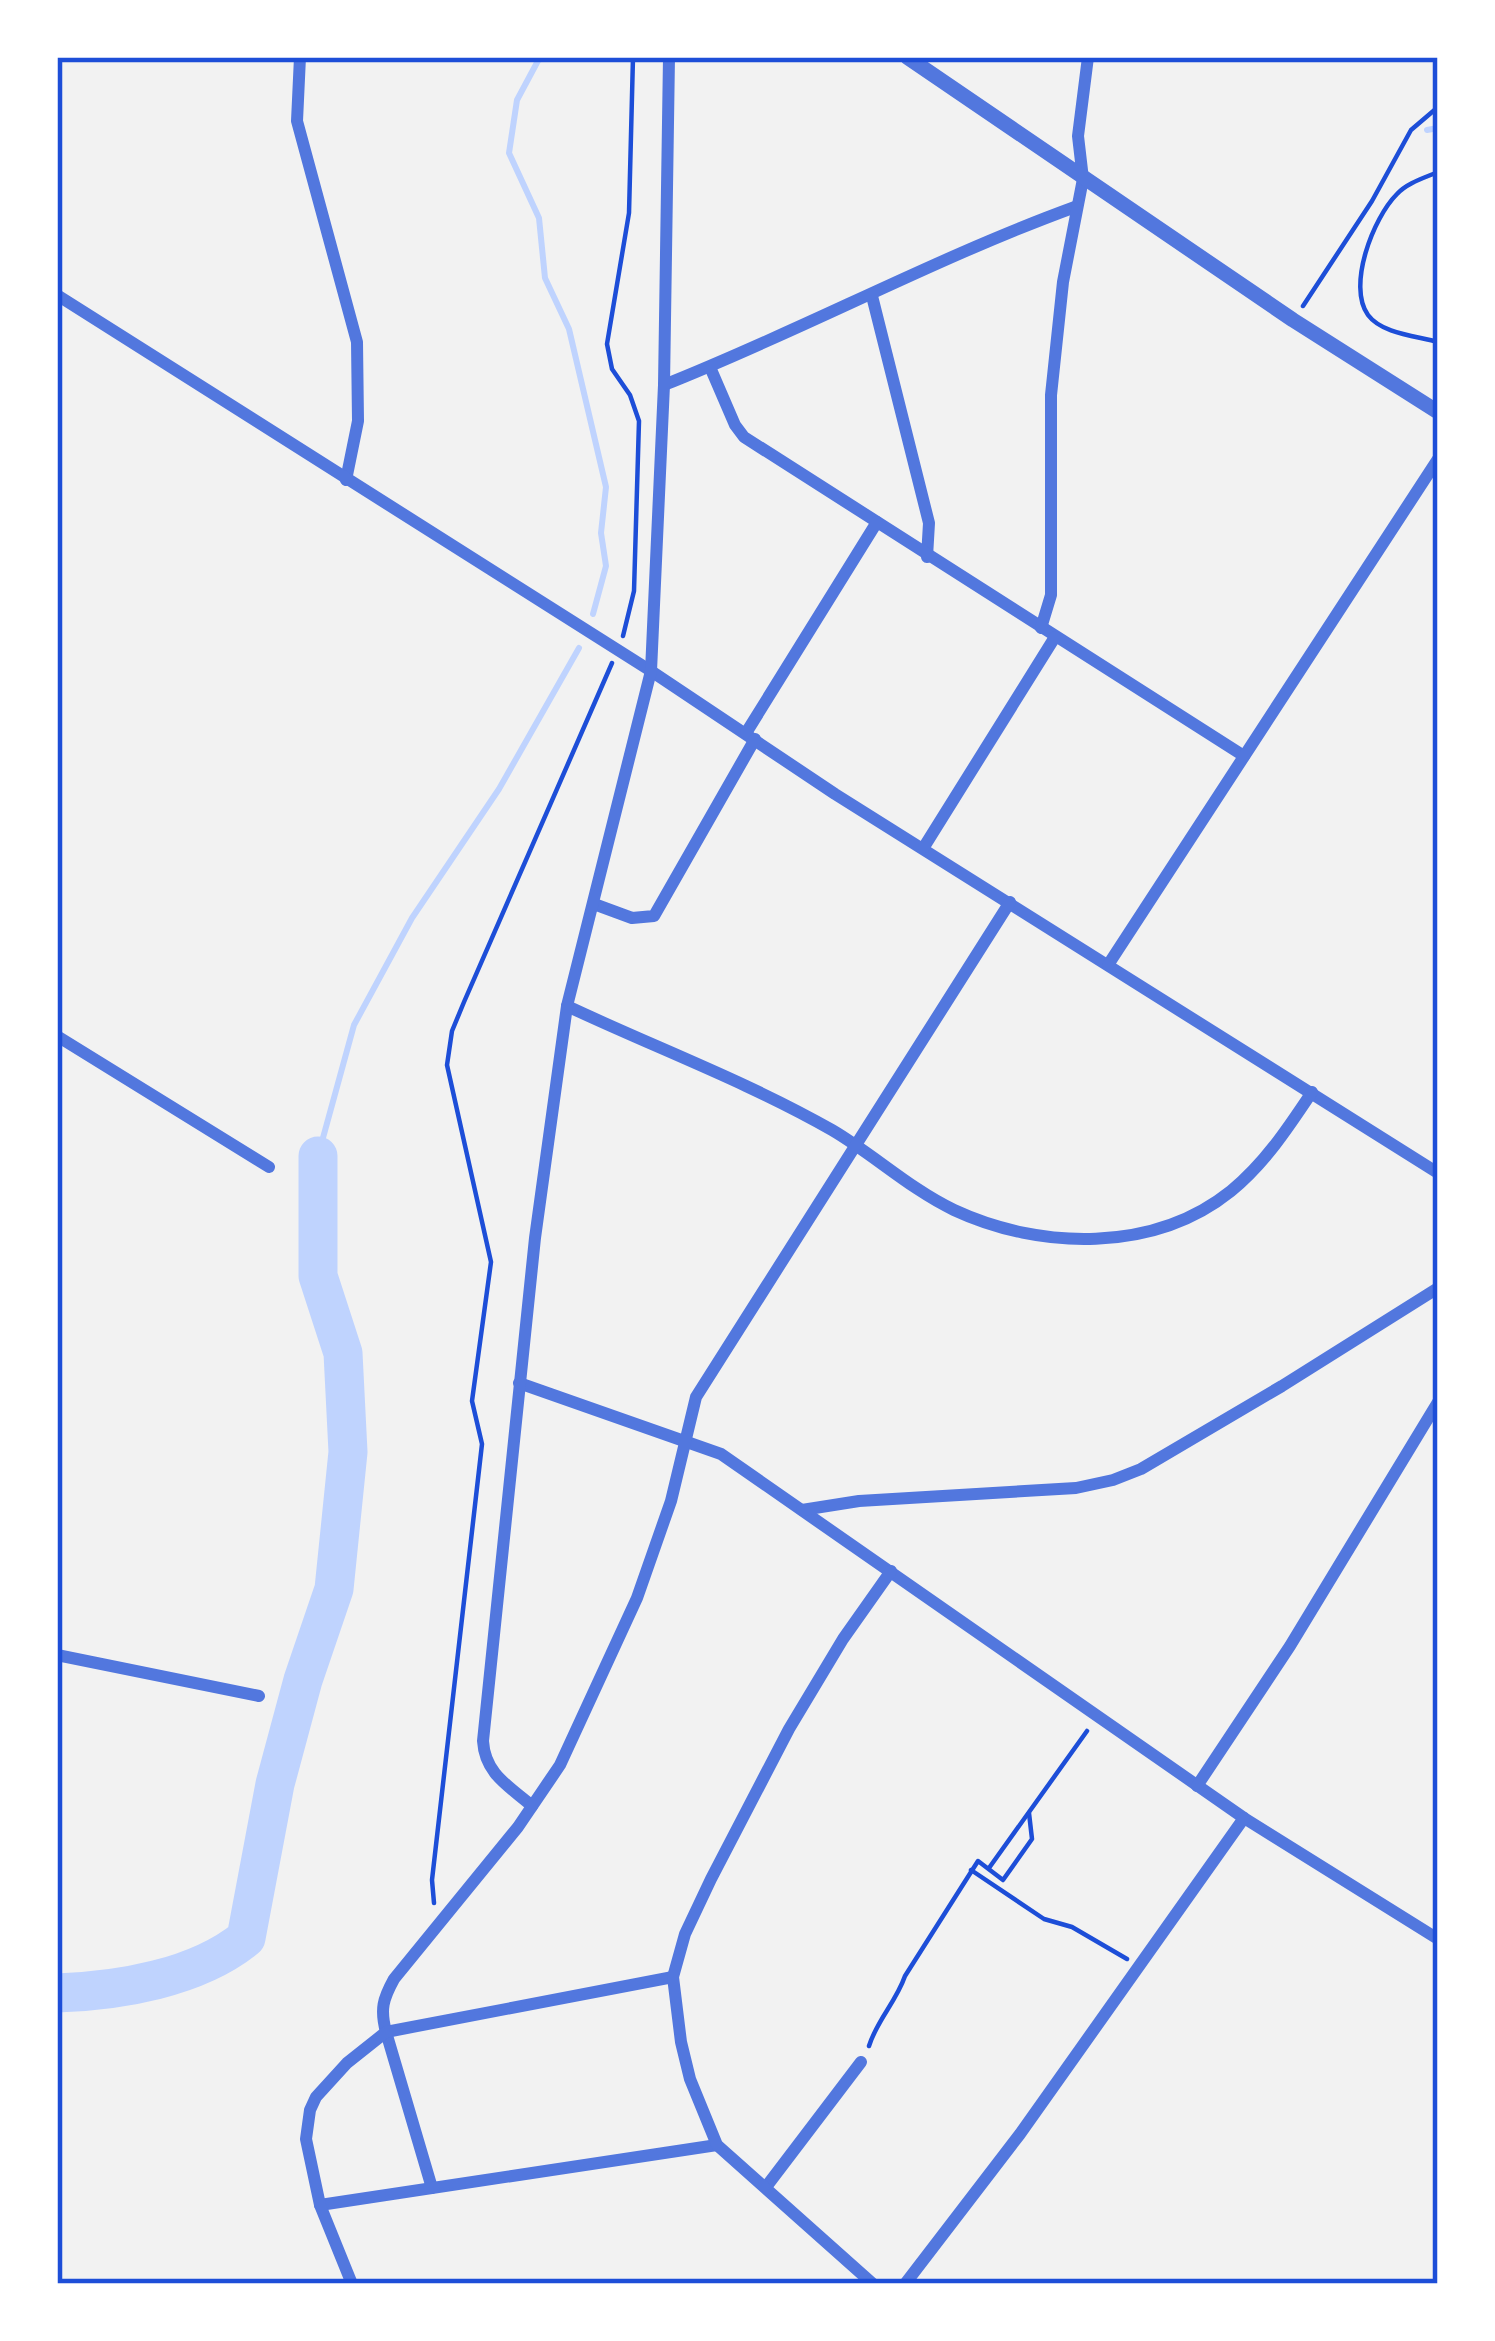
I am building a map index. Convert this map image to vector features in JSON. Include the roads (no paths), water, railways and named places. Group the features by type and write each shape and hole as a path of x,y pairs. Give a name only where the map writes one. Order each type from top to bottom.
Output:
{"street":[{"path":"300,57 297,121 357,342 358,421 346,479"},
{"path":"532,1806 492,1773 484,1760 483,1742 519,1384 567,1006 651,671 664,385 669,57"},
{"path":"907,57 1293,320 1438,412"},
{"path":"1041,628 1051,595 1051,395 1063,282 1083,179 1078,136 1088,57"},
{"path":"664,385 872,296 1005,232 1076,207"},
{"path":"57,295 1438,1173"},
{"path":"872,296 929,523 928,557"},
{"path":"710,367 734,425 744,437 1244,756"},
{"path":"1108,965 1438,459"},
{"path":"594,904 632,919 654,916 750,736 877,522"},
{"path":"924,847 1055,638"},
{"path":"432,2188 380,2011 383,2000 394,1979 560,1765 637,1598 671,1501 696,1397 1010,902"},
{"path":"567,1006 794,1112 951,1208 1002,1228 1064,1239 1151,1232 1198,1213 1229,1192 1273,1149 1312,1092"},
{"path":"57,1036 269,1167"},
{"path":"802,1510 859,1501 1076,1488 1113,1480 1282,1386 1438,1288"},
{"path":"519,1384 721,1454 1244,1818 1438,1939"},
{"path":"1197,1786 1290,1646 1438,1402"},
{"path":"873,2284 855,2279 717,2144 690,2079 674,1977 685,1934 710,1879 790,1729 843,1639 891,1571"},
{"path":"57,1655 259,1696"},
{"path":"905,2284 1020,2134 1244,1818"},
{"path":"352,2284 320,2205 306,2139 316,2097 346,2063 386,2032 674,1977"},
{"path":"766,2187 862,2062"},
{"path":"320,2205 717,2144"}],"waterway":[{"path":"540,57 517,100 509,153 539,218 545,278 569,329 606,487 601,533 606,566 593,614"},
{"path":"1427,130 1438,128"},
{"path":"318,1156 354,1025 412,918 499,789 579,648"},
{"path":"57,1993 156,1980 205,1963 246,1938 275,1784 334,1589 348,1452 343,1353 318,1276 318,1156"}]}
